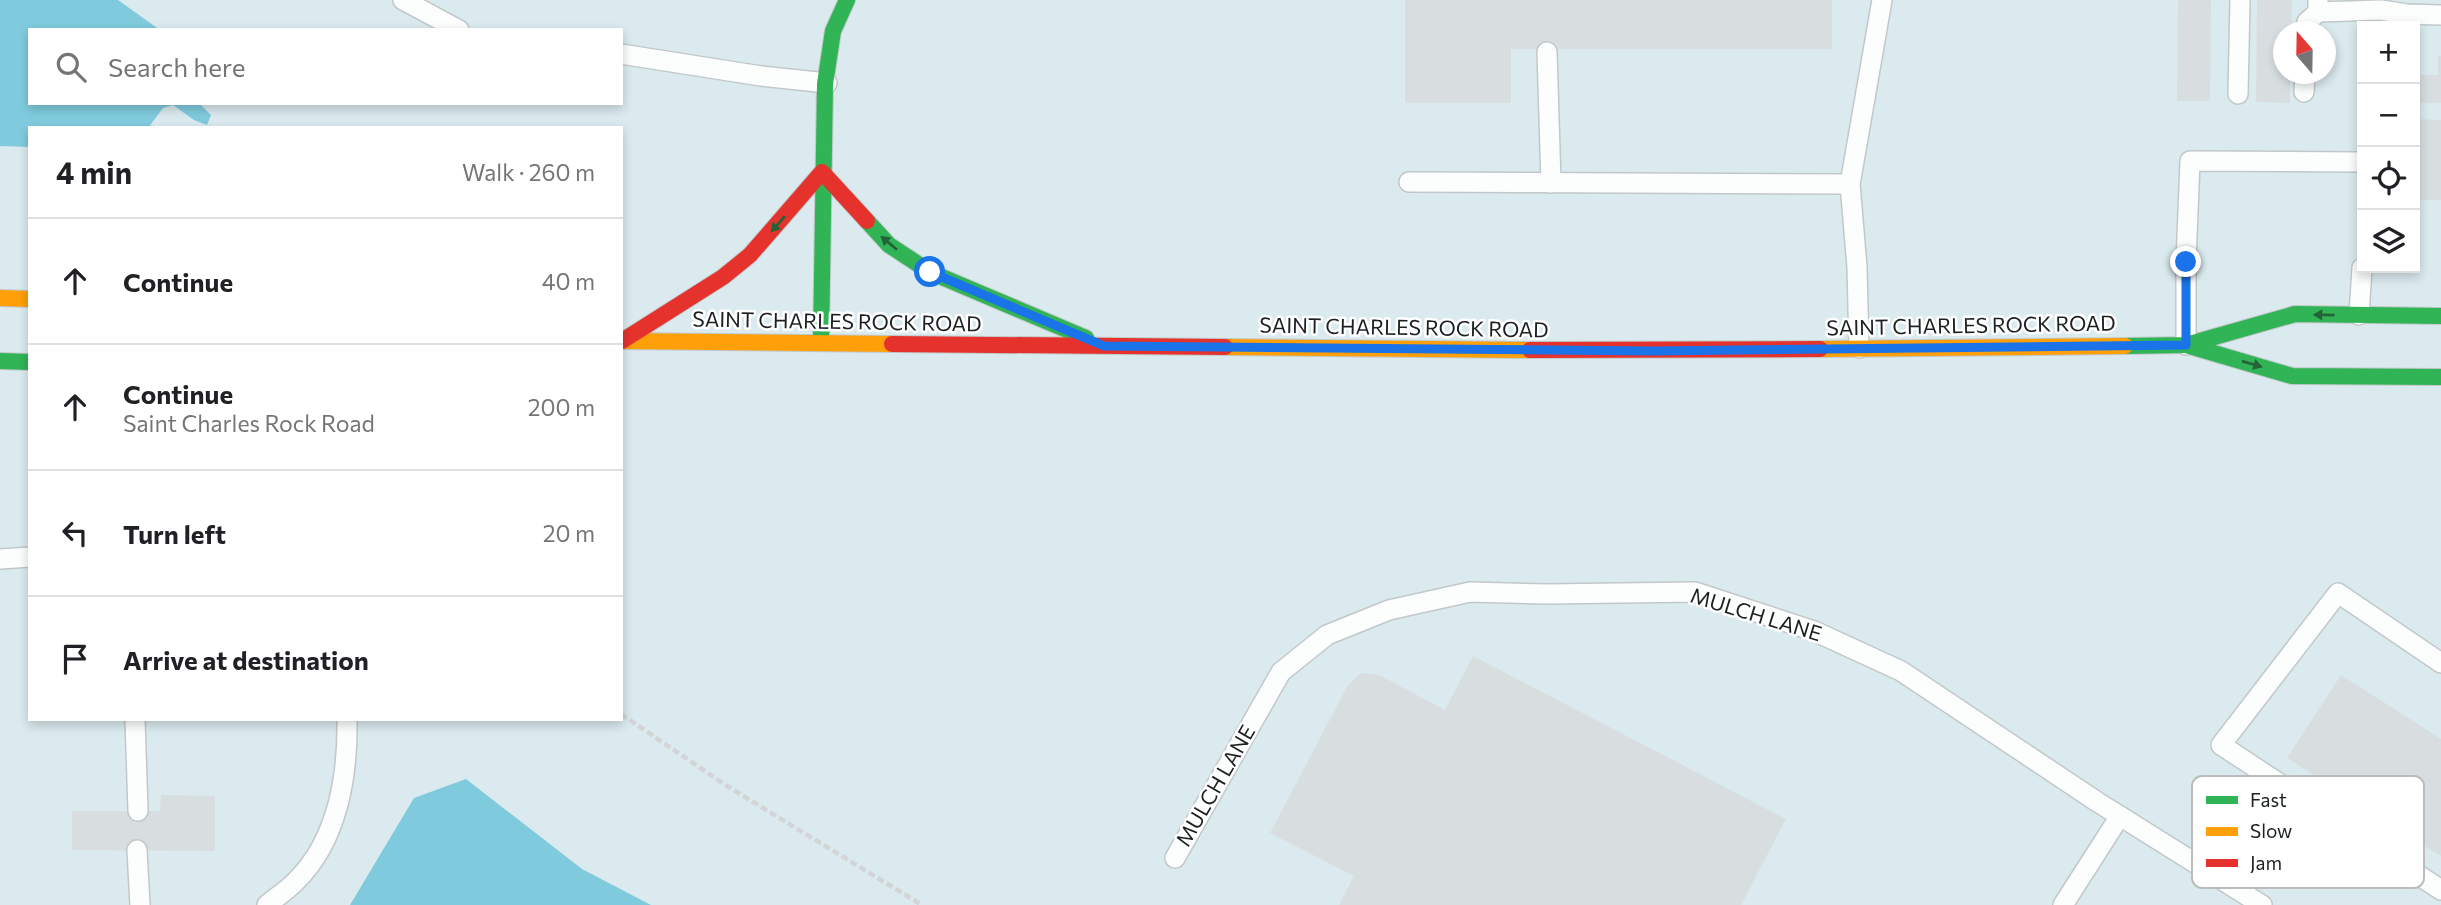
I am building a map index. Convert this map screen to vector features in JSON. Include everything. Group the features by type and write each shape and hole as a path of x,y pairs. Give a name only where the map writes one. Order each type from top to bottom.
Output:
{"main road":[{"path":"821,342 822,172 827,83 830,50 842,8 848,0"},
{"path":"623,340 723,277 750,255 822,172"},
{"path":"822,172 889,245 930,272 1104,346"},
{"path":"0,298 28,299"},
{"name":"SAINT CHARLES ROCK ROAD","path":"623,341 1639,351 2186,345 2295,314 2441,316"},
{"name":"SAINT CHARLES ROCK ROAD","path":"2186,345 2292,376 2441,377"},
{"path":"0,361 28,362"}],"lane":[{"path":"403,0 455,28"},
{"path":"1859,348 1857,267 1850,184 1882,0"},
{"path":"2238,94 2240,0"},
{"path":"2308,21 2318,6 2381,10 2407,7 2441,15"},
{"path":"1547,52 1551,183"},
{"path":"623,54 761,76 827,83"},
{"path":"2186,345 2190,161 2357,162"},
{"path":"1409,181 1850,184"},
{"path":"2359,315 2362,273"},
{"path":"0,559 28,557"},
{"name":"MULCH LANE","path":"1175,858 1281,673 1327,635 1389,611 1470,592 1695,592 1814,631 1901,671 2192,861"},
{"path":"2268,776 2221,745 2338,593 2441,663"},
{"path":"135,721 138,811"},
{"path":"267,905 297,881 326,841 348,755 347,721"},
{"path":"2063,905 2120,816"},
{"path":"137,850 140,905"},
{"path":"2424,879 2441,890"},
{"name":"MULCH LANE","path":"2235,888 2262,905"}],"path":[{"path":"623,715 727,786 922,905"}],"shaded area":[{"path":"0,0 2441,0 2441,905 0,905"}],"water":[{"path":"0,0 118,0 157,28 28,28 28,105 173,105 163,108 150,126 28,126 28,147 0,146"},
{"path":"173,105 201,105 211,115 207,125 194,120"},
{"path":"466,779 582,869 651,905 350,905 414,798"}],"building":[{"path":"1405,0 1832,0 1832,49 1511,49 1511,103 1405,103"},
{"path":"2178,0 2211,0 2210,101 2177,101"},
{"path":"2257,0 2292,0 2291,21 2273,21 2273,84 2290,84 2290,103 2256,102"},
{"path":"2438,56 2441,56 2441,103 2420,103 2420,75 2438,75"},
{"path":"2420,119 2441,120 2441,200 2420,200"},
{"path":"1473,656 1786,819 1741,905 1339,905 1354,876 1270,833 1348,685 1361,673 1379,675 1445,710"},
{"path":"2341,675 2441,739 2441,856 2424,845 2424,776 2315,776 2287,758"},
{"path":"161,795 215,796 215,851 72,850 72,811 160,811"}],"traffic: fast":[{"path":"821,342 825,84 833,31 847,0"},
{"path":"867,221 889,245 930,272 1086,338"},
{"path":"2125,346 2186,345 2295,314 2441,316"},
{"path":"2186,345 2292,376 2441,377"},
{"path":"0,361 28,362"}],"traffic: slow":[{"path":"0,298 28,299"},
{"path":"623,341 892,344"},
{"path":"1820,349 2125,346"},
{"path":"1225,347 1530,350"}],"traffic: jam":[{"path":"623,340 723,277 750,255 822,172 867,221"},
{"path":"892,344 1225,347"},
{"path":"1530,350 1820,349"}],"route":[{"path":"930,272 1104,346 1653,351 2186,345 2186,262"}]}
